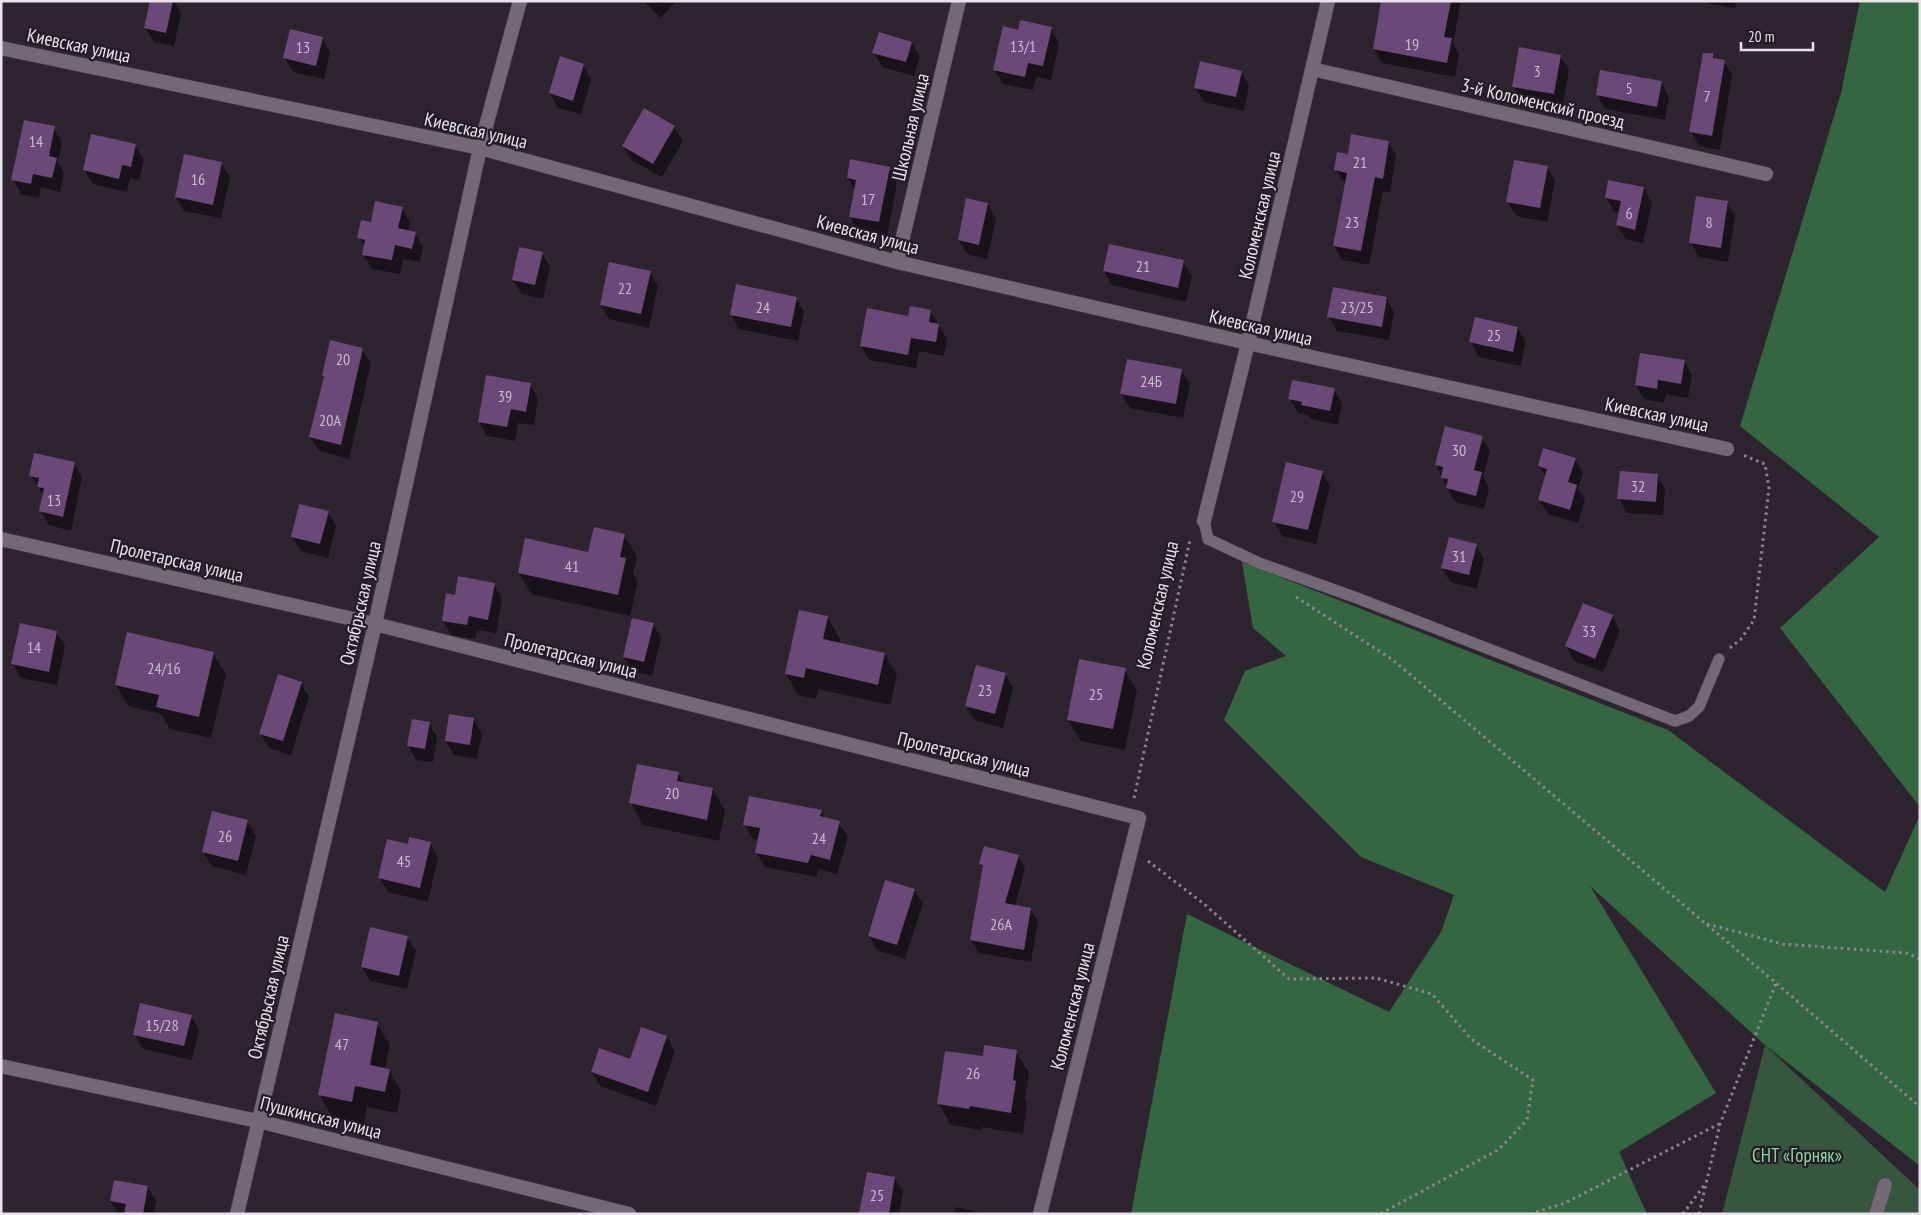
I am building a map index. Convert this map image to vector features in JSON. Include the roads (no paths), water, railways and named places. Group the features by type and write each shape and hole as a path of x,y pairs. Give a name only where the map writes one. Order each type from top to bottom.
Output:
{"street":[{"name":"Октябрьская улица","path":"236,1214 375,624 480,148 520,1"},
{"name":"Школьная улица","path":"897,262 959,1"},
{"name":"Коломенская улица","path":"1204,521 1248,343 1328,1"},
{"name":"Киевская улица","path":"1,48 480,148 897,262 1248,343 1727,449"},
{"name":"3-й Коломенский проезд","path":"1312,69 1766,174"},
{"name":"Пролетарская улица","path":"1,540 375,624 1130,815"},
{"name":"Коломенская улица","path":"1040,1214 1139,818 1130,815"},
{"name":"Пушкинская улица","path":"1,1066 258,1121 629,1214"},
{"path":"1876,1214 1885,1185"}],"lane":[{"path":"1204,521 1208,539 1259,563 1357,598 1675,721 1689,716 1699,707 1719,659"}],"park label":[{"name":"СНТ «Горняк»","path":"1797,1155"}]}
